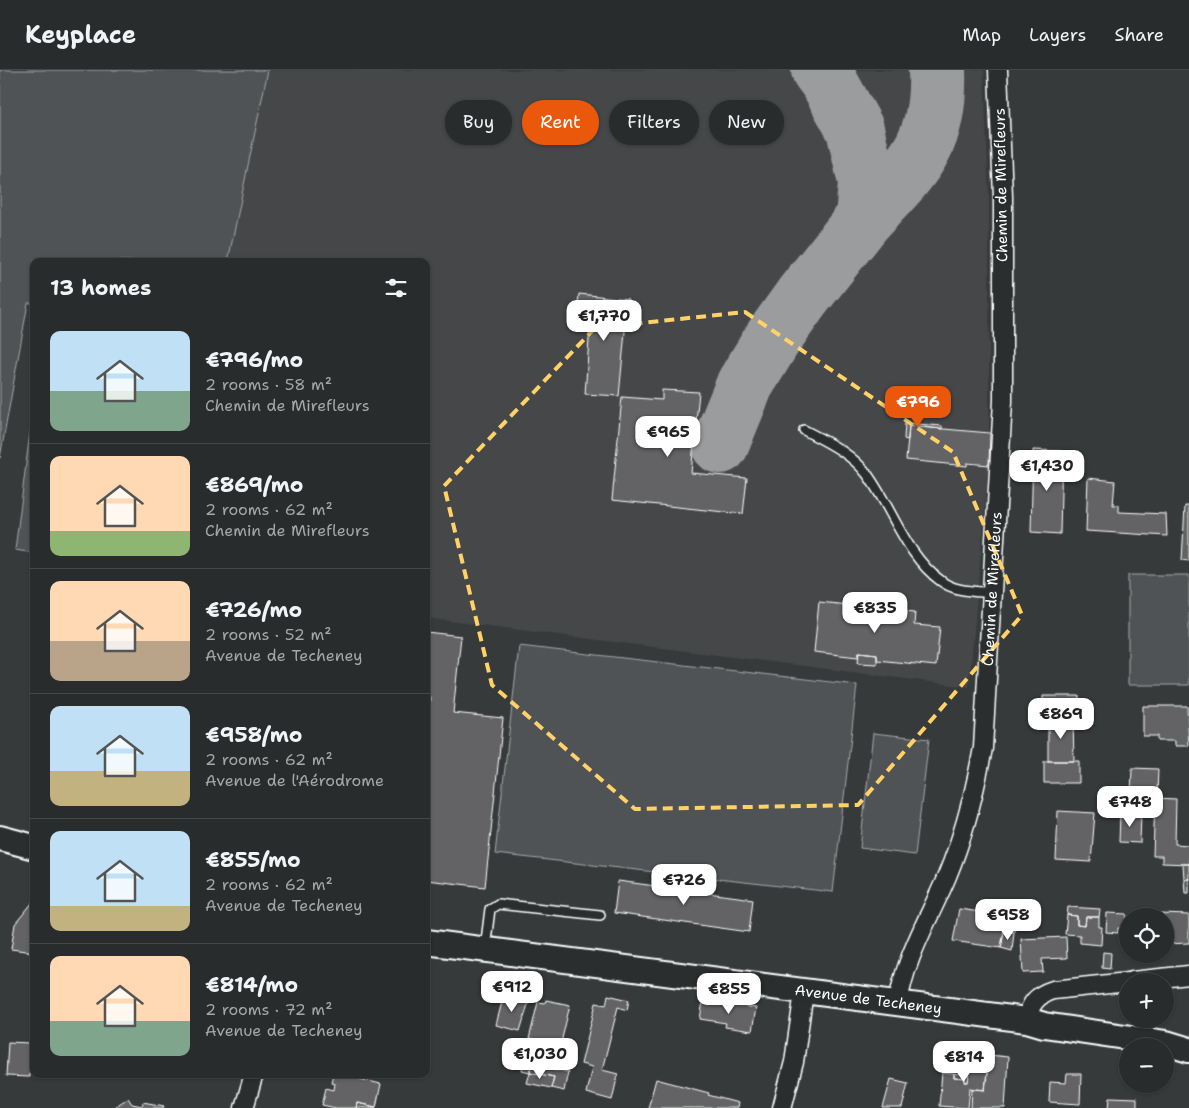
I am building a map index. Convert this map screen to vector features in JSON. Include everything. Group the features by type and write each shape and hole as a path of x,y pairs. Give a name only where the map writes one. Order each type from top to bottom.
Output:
{"street":[{"name":"Chemin de Mirefleurs","path":"898,1004 904,976 956,852 977,778 983,748 1003,401 1003,197 998,70"},
{"path":"0,838 30,846"},
{"name":"Avenue de Techeney","path":"430,943 1027,1020 1044,1025 1166,1043 1189,1050"},
{"path":"1174,977 1189,975"},
{"path":"1027,1020 1032,1004 1043,993 1053,990 1119,983"},
{"path":"782,1108 794,1062 804,992"},
{"path":"244,1108 253,1078"}],"lane":[{"path":"804,430 841,449 866,473 918,558 942,582 965,591 993,593"},
{"path":"484,950 490,909 498,904 600,915"}],"highlighted area":[{"path":"745,312 953,452 1022,615 858,805 635,809 492,685 444,486 595,328"}],"shaded area":[{"path":"0,70 268,70 229,258 30,258 30,303 28,303 0,458"},
{"path":"268,70 984,70 989,197 989,465 969,687 430,619 430,403 433,370 430,370 430,258 229,258"},
{"path":"30,432 30,552 15,550"},
{"path":"1128,575 1189,575 1189,685 1128,685"},
{"path":"519,646 857,685 833,892 495,854"},
{"path":"873,733 929,739 915,855 860,848"}],"building":[{"path":"579,294 628,299 619,396 585,394 590,326 576,325"},
{"path":"662,390 699,392 691,473 747,478 743,514 612,500 622,397 662,400"},
{"path":"905,423 942,426 942,429 909,426 908,440 904,439"},
{"path":"909,426 990,433 989,465 967,463 967,466 906,460"},
{"path":"1033,450 1062,451 1060,534 1031,532"},
{"path":"1088,478 1115,481 1113,505 1119,505 1119,512 1166,514 1167,536 1086,531"},
{"path":"1185,506 1189,506 1189,561 1182,560"},
{"path":"819,602 915,612 914,625 940,627 936,666 877,660 877,654 859,652 858,657 814,652"},
{"path":"430,632 461,636 453,713 503,718 485,887 430,880"},
{"path":"859,652 877,654 877,664 858,663"},
{"path":"1043,696 1079,696 1078,719 1043,718"},
{"path":"1143,706 1187,706 1189,746 1175,746 1175,741 1157,741 1157,736 1143,736"},
{"path":"1048,718 1073,719 1074,761 1048,761"},
{"path":"1044,761 1079,761 1079,783 1044,783"},
{"path":"1132,768 1158,769 1157,795 1131,794"},
{"path":"1155,798 1176,799 1175,844 1189,845 1189,864 1162,863 1162,856 1153,856"},
{"path":"1058,811 1095,813 1091,862 1056,860"},
{"path":"1120,813 1141,813 1140,843 1119,842"},
{"path":"1183,864 1189,864 1189,879 1184,879"},
{"path":"1184,879 1189,879 1189,893 1185,893"},
{"path":"618,881 753,899 749,932 614,913"},
{"path":"30,906 30,952 11,949 15,924"},
{"path":"1068,907 1100,909 1099,917 1086,917 1085,926 1077,925 1077,916 1067,915"},
{"path":"959,909 1002,915 1003,911 1017,913 1014,932 1004,931 1001,948 953,941"},
{"path":"1107,913 1119,914 1118,933 1106,932"},
{"path":"1174,914 1189,915 1189,943 1174,944"},
{"path":"1067,915 1077,916 1077,925 1085,926 1086,917 1099,917 1099,927 1102,927 1101,945 1080,943 1080,935 1065,934"},
{"path":"1004,931 1014,932 1012,951 1001,948"},
{"path":"1066,937 1067,958 1042,959 1043,972 1023,973 1021,939"},
{"path":"1103,952 1111,953 1110,969 1102,968"},
{"path":"504,994 529,1001 520,1031 496,1025"},
{"path":"608,995 629,1000 627,1010 618,1007 602,1070 618,1074 612,1100 586,1093 592,1067 581,1064 596,1003 606,1005"},
{"path":"546,1000 570,1005 560,1047 529,1039 538,1002 545,1003"},
{"path":"703,1001 756,1008 752,1031 725,1027 726,1023 700,1019"},
{"path":"529,1039 536,1041 530,1072 522,1070"},
{"path":"8,1042 30,1043 29,1077 6,1076"},
{"path":"536,1042 560,1047 555,1069 568,1072 564,1091 551,1088 554,1077 530,1072"},
{"path":"972,1053 989,1055 985,1090 970,1088 968,1108 939,1106 942,1073 954,1074 954,1078 965,1079 965,1082 968,1082"},
{"path":"989,1055 1008,1057 1005,1108 971,1108 972,1089 985,1090"},
{"path":"530,1072 554,1077 551,1088 527,1083"},
{"path":"954,1074 969,1076 968,1082 965,1082 965,1079 954,1078"},
{"path":"1067,1074 1081,1074 1080,1104 1049,1102 1050,1082 1066,1083"},
{"path":"332,1078 360,1078 381,1084 376,1107 357,1103 356,1108 336,1108 322,1105 326,1088 334,1090 335,1083 331,1082"},
{"path":"656,1079 738,1103 737,1108 648,1108"},
{"path":"891,1079 908,1083 902,1108 883,1108"},
{"path":"1110,1097 1137,1098 1137,1108 1109,1108"},
{"path":"128,1098 132,1104 142,1106 143,1102 164,1106 163,1108 113,1108"},
{"path":"357,1103 376,1107 356,1108"}],"taxiway":[{"path":"720,445 745,384 773,338 803,296 864,219 867,182 855,129 829,82 820,70"},
{"path":"864,219 920,154 934,118 937,96 937,70"}]}
